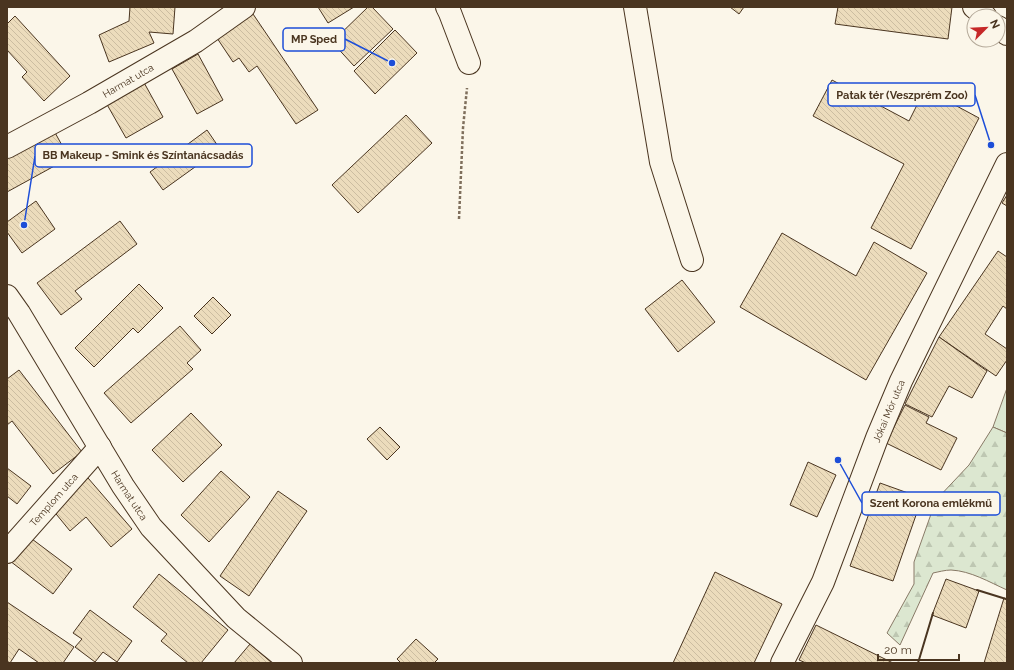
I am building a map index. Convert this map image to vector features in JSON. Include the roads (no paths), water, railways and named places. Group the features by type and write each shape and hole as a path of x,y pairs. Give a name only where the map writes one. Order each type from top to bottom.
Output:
{"street":[{"name":"Harmat utca","path":"7,147 90,103 196,41 244,7"},
{"path":"447,7 469,63"},
{"path":"635,7 661,162 692,260"},
{"name":"Jókai Mór utca","path":"782,663 823,582 877,438 901,381 1007,164"},
{"name":"Harmat utca","path":"7,296 123,486 151,527 236,618 291,663"},
{"name":"Templom utca","path":"7,552 100,447"}],"place":[{"name":"MP Sped","path":"392,63"},
{"name":"Patak tér (Veszprém Zoo)","path":"991,145"},
{"name":"BB Makeup - Smink és Színtanácsadás","path":"24,225"},
{"name":"Szent Korona emlékmű","path":"838,460"}]}
